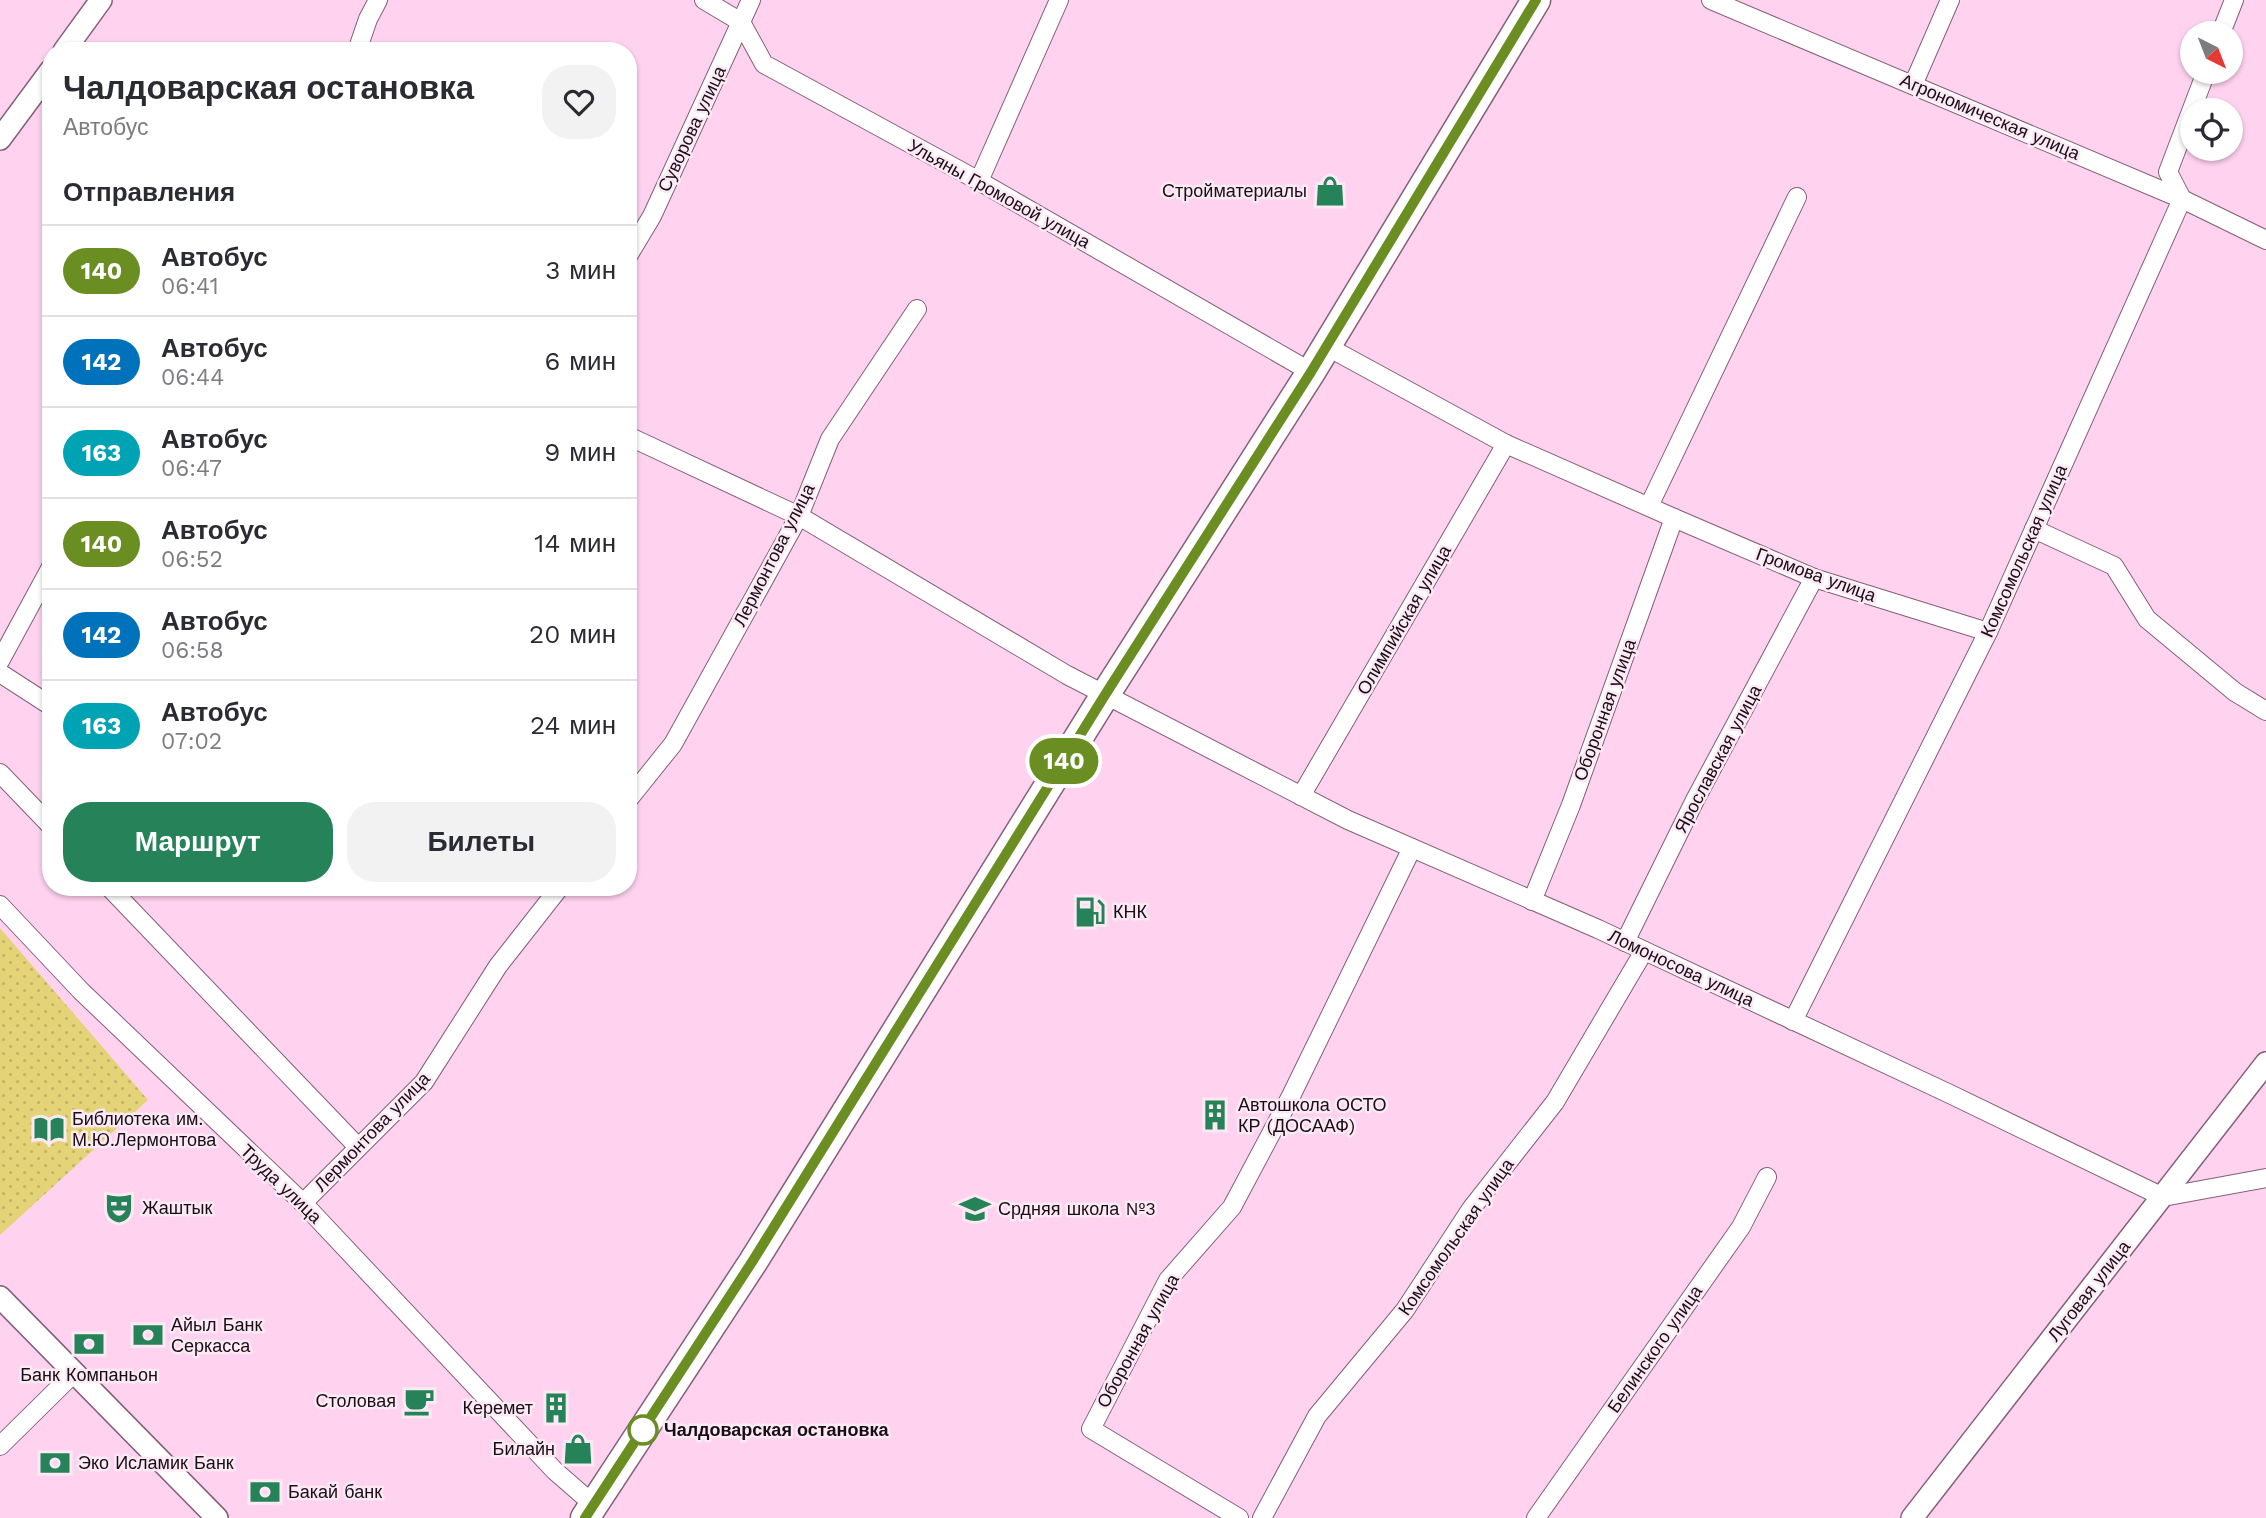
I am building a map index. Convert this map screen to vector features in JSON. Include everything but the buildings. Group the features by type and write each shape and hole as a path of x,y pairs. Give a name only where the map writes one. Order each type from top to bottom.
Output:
{"highway":[{"path":"589,1511 752,1262 1105,695 1311,372 1536,0"}],"street":[{"path":"71,42 101,0"},
{"path":"360,42 378,0"},
{"path":"704,0 741,22"},
{"name":"Суворова улица","path":"637,241 652,216 751,0"},
{"path":"979,181 1059,0"},
{"name":"Агрономическая улица","path":"1710,0 2182,199 2266,240"},
{"path":"1913,85 1950,0"},
{"path":"2226,21 2234,0"},
{"name":"Ульяны Громовой улица","path":"741,22 764,64 979,181 1311,372"},
{"path":"0,139 42,82"},
{"path":"2182,199 2168,172 2201,84"},
{"path":"1649,506 1797,197"},
{"name":"Комсомольская улица","path":"1793,1021 1988,632 2182,199"},
{"name":"Лермонтова улица","path":"637,789 673,744 799,516 831,439 917,309"},
{"name":"Громова улица","path":"1326,346 1506,444 1674,518 1814,578 1988,632"},
{"name":"Ломоносова улица","path":"637,440 799,516 1067,675 1348,820 1625,942 2163,1197"},
{"name":"Олимпийская улица","path":"1301,796 1506,444"},
{"name":"Оборонная улица","path":"1532,901 1571,805 1674,518"},
{"path":"2034,529 2114,566 2147,620 2235,692 2266,711"},
{"name":"Ярославская улица","path":"1625,942 1695,800 1814,578"},
{"path":"0,661 42,584"},
{"path":"0,673 42,700"},
{"path":"0,774 42,817"},
{"name":"Оборонная улица","path":"1239,1518 1091,1429 1168,1280 1232,1207 1291,1096 1412,848"},
{"path":"118,896 358,1147"},
{"name":"Лермонтова улица","path":"303,1203 424,1083 498,966 553,896"},
{"name":"Труда улица","path":"0,905 81,991 303,1203 555,1471 589,1511"},
{"name":"Комсомольская улица","path":"1262,1518 1317,1416 1405,1310 1471,1209 1555,1102 1644,951"},
{"name":"Луговая улица","path":"1912,1518 2266,1063"},
{"name":"Белинского улица","path":"1536,1518 1741,1227 1767,1177"},
{"path":"2163,1197 2266,1178"},
{"path":"0,1297 217,1518"},
{"path":"0,1446 74,1373"}],"shaded area":[{"path":"0,928 148,1100 0,1235"}],"bus line":[{"name":"140","path":"585,1518 752,1262 1105,695 1311,372 1536,0"}],"place":[{"name":"Стройматериалы","path":"1330,191"},
{"name":"КНК","path":"1090,912"},
{"name":"Автошкола ОСТО КР (ДОСААФ)","path":"1215,1115"},
{"name":"Библиотека им. М.Ю.Лермонтова","path":"49,1129"},
{"name":"Жаштык","path":"119,1208"},
{"name":"Срдняя школа №3","path":"975,1209"},
{"name":"Айыл Банк Серкасса","path":"148,1335"},
{"name":"Банк Компаньон","path":"89,1344"},
{"name":"Столовая","path":"419,1401"},
{"name":"Керемет","path":"556,1408"},
{"name":"Чалдоварская остановка","path":"643,1430"},
{"name":"Билайн","path":"578,1449"},
{"name":"Эко Исламик Банк","path":"55,1463"},
{"name":"Бакай банк","path":"265,1492"}]}
